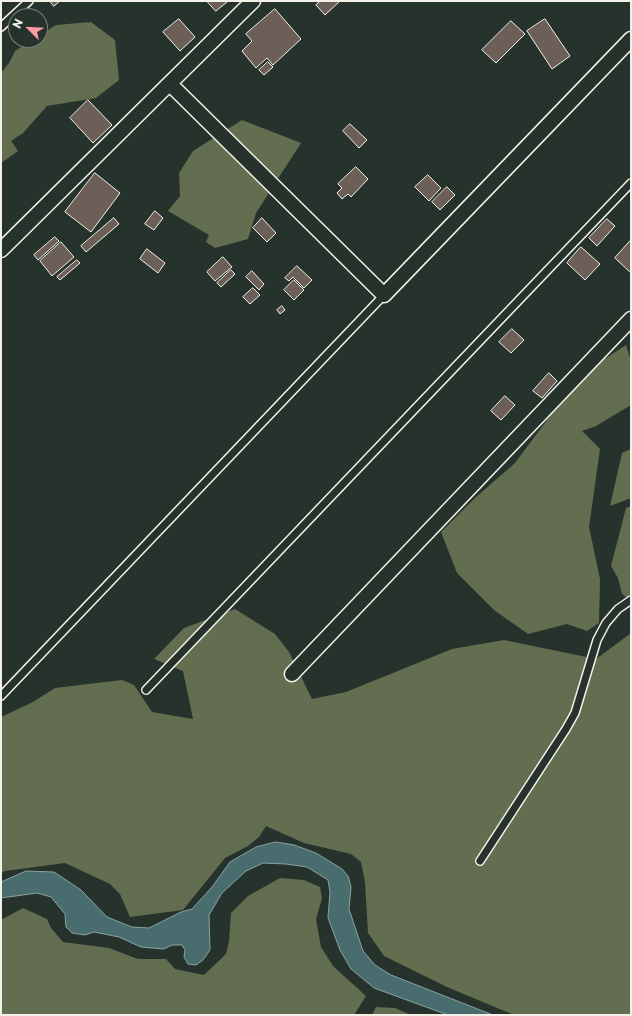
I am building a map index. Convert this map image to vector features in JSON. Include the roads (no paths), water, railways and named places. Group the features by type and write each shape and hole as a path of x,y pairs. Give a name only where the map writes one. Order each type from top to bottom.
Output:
{"street":[{"path":"1,250 253,1"},
{"path":"170,84 384,295 631,39"},
{"path":"292,674 631,319"}],"lane":[{"path":"1,27 29,1"},
{"path":"146,690 631,183"},
{"path":"1,696 384,295"},
{"path":"480,861 575,713 597,640 606,623 618,609 631,600"}],"water":[{"path":"276,842 294,845 316,853 342,869 348,876 351,887 349,909 363,951 375,965 391,975 493,1015 448,1015 374,988 351,969 340,950 328,918 330,892 328,880 307,867 263,863 246,871 222,893 209,915 210,950 203,960 196,965 188,964 184,957 185,950 182,945 172,945 164,949 141,947 119,937 94,932 85,935 72,933 66,927 65,914 51,897 37,893 1,898 1,882 26,871 54,872 81,890 107,917 132,927 149,928 181,912 192,909 212,887 230,862 256,847"}]}
